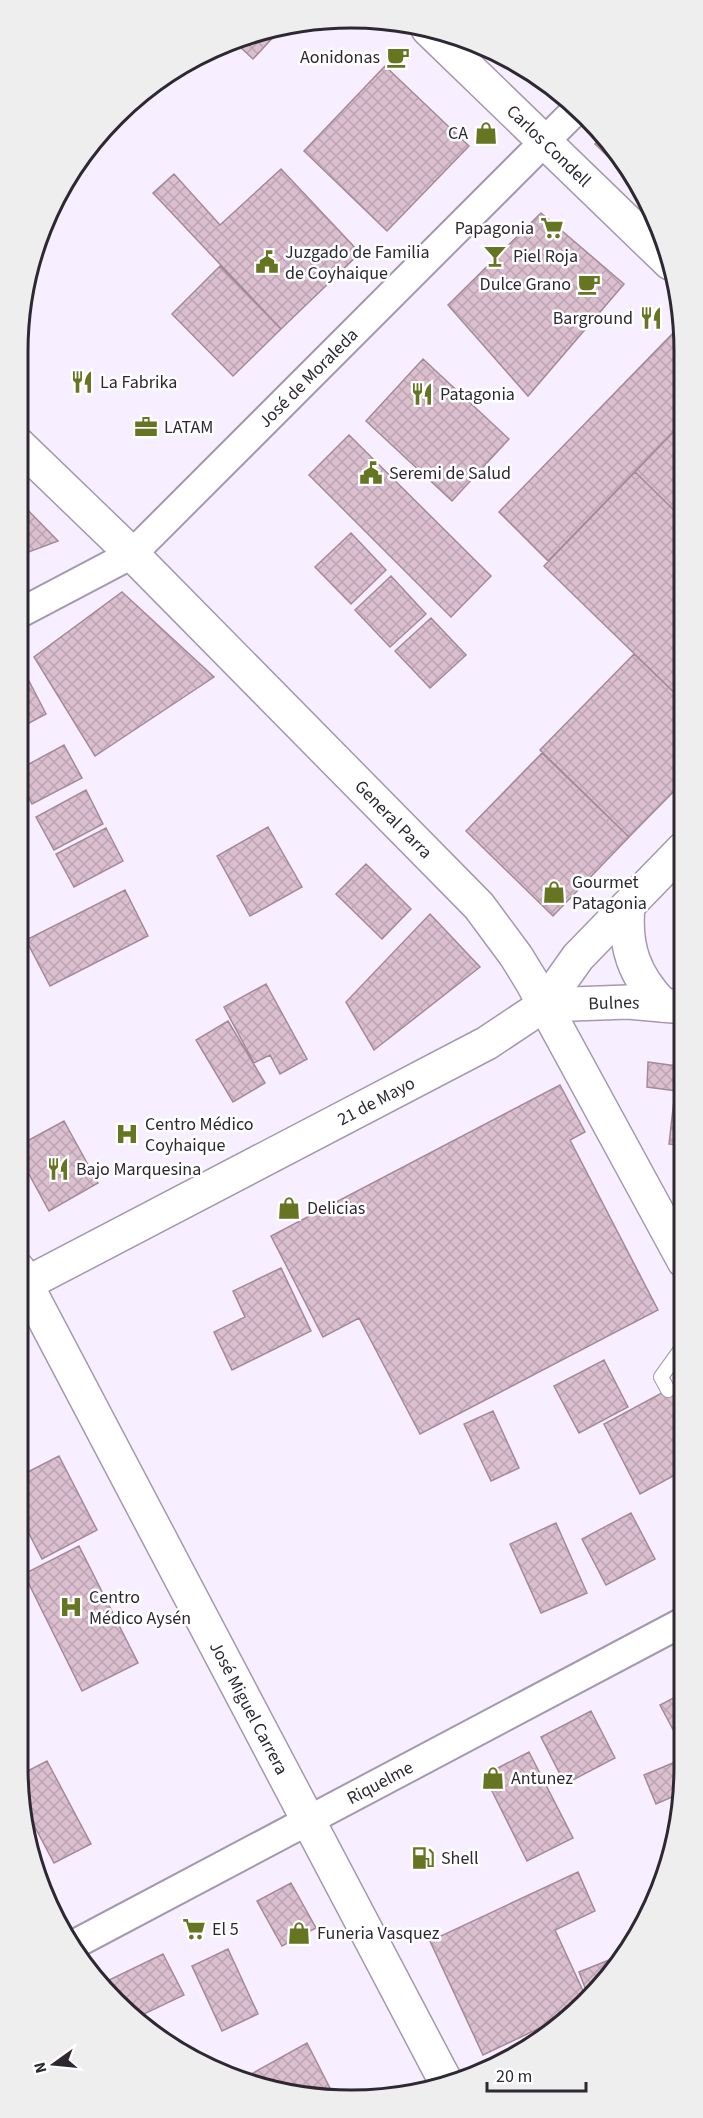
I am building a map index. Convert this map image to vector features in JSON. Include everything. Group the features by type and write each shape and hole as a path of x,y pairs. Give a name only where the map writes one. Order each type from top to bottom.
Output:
{"street":[{"name":"Carlos Condell","path":"442,42 658,251"},
{"name":"José de Moraleda","path":"28,609 132,554 571,115"},
{"name":"General Parra","path":"28,454 132,554 479,906 516,956 674,1243"},
{"name":"21 de Mayo","path":"28,1276 487,1043 544,1005 578,957 674,858"},
{"path":"628,906 627,944 640,979 673,1006"},
{"name":"Bulnes","path":"544,1005 587,1002 673,1006"},
{"name":"José Miguel Carrera","path":"28,1293 442,2076"},
{"name":"Riquelme","path":"80,1941 674,1627"}],"lane":[{"path":"668,1390 661,1377 674,1359"}],"building":[{"path":"271,39 253,59 242,48"},
{"path":"385,66 469,146 387,231 304,151"},
{"path":"597,142 612,160 595,144"},
{"path":"281,169 360,253 281,329 153,193 174,174 220,225"},
{"path":"541,213 624,284 528,396 448,305"},
{"path":"220,266 281,329 233,376 172,314"},
{"path":"674,332 674,431 548,561 499,512"},
{"path":"423,359 509,439 452,501 366,421"},
{"path":"674,431 674,510 635,472"},
{"path":"349,435 491,576 451,617 309,475"},
{"path":"635,472 674,510 674,692 544,566"},
{"path":"28,510 58,541 28,552"},
{"path":"351,533 386,570 351,604 315,567"},
{"path":"391,576 426,614 390,647 355,610"},
{"path":"122,592 214,677 95,756 34,657"},
{"path":"431,618 466,655 430,688 395,651"},
{"path":"634,654 674,692 674,791 629,837 540,750"},
{"path":"28,682 46,714 28,724"},
{"path":"64,745 82,778 32,804 28,796 28,765"},
{"path":"542,753 629,837 553,916 466,831"},
{"path":"86,790 103,824 54,850 36,817"},
{"path":"268,827 302,887 250,916 217,856"},
{"path":"106,828 123,861 74,887 56,854"},
{"path":"366,864 411,909 382,939 336,894"},
{"path":"125,890 148,936 50,986 28,944 28,939"},
{"path":"430,914 480,967 374,1050 346,1002"},
{"path":"266,984 307,1059 280,1074 270,1055 254,1063 224,1007"},
{"path":"228,1021 265,1083 233,1102 196,1040"},
{"path":"648,1062 674,1066 674,1091 647,1087"},
{"path":"560,1085 585,1132 570,1140 658,1310 420,1434 359,1318 323,1337 271,1236"},
{"path":"674,1100 674,1144 669,1144"},
{"name":"Bajo Marquesina","path":"64,1121 98,1183 49,1211 28,1172 28,1141"},
{"path":"281,1268 311,1331 232,1370 214,1332 245,1317 233,1291"},
{"path":"604,1360 628,1407 579,1433 554,1386"},
{"path":"674,1386 674,1475 640,1494 604,1424"},
{"path":"493,1411 519,1468 491,1481 464,1424"},
{"path":"59,1456 97,1530 42,1559 28,1532 28,1472"},
{"path":"631,1513 655,1559 606,1585 582,1539"},
{"path":"556,1523 587,1593 541,1613 510,1544"},
{"path":"79,1546 138,1663 82,1691 28,1582 28,1572"},
{"path":"674,1698 674,1731 660,1705"},
{"path":"591,1711 615,1758 565,1784 541,1737"},
{"path":"529,1752 573,1838 527,1861 484,1775"},
{"path":"47,1761 91,1844 54,1863 34,1825 28,1771"},
{"path":"674,1763 673,1796 656,1804 644,1775"},
{"path":"578,1872 595,1911 555,1930 583,1991 543,2026 483,2055 430,1941"},
{"path":"291,1883 316,1928 282,1946 257,1901"},
{"path":"228,1949 258,2014 222,2031 192,1966"},
{"path":"163,1954 184,1995 145,2014 110,1980"},
{"path":"611,1959 585,1989 579,1972"},
{"path":"307,2043 330,2089 288,2083 252,2073"}],"place":[{"name":"Aonidonas","path":"398,57"},
{"name":"CA","path":"486,133"},
{"name":"Papagonia","path":"552,228"},
{"name":"Piel Roja","path":"495,256"},
{"name":"Juzgado de Familia de Coyhaique","path":"267,262"},
{"name":"Dulce Grano","path":"589,284"},
{"name":"Barground","path":"651,318"},
{"name":"La Fabrika","path":"82,382"},
{"name":"Patagonia","path":"422,394"},
{"name":"LATAM","path":"146,427"},
{"name":"Seremi de Salud","path":"371,473"},
{"name":"Gourmet Patagonia","path":"554,892"},
{"name":"Centro Médico Coyhaique","path":"127,1134"},
{"name":"Bajo Marquesina","path":"58,1169"},
{"name":"Delicias","path":"289,1208"},
{"name":"Centro Médico Aysén","path":"71,1607"},
{"name":"Antunez","path":"493,1778"},
{"name":"Shell","path":"423,1858"},
{"name":"El 5","path":"194,1929"},
{"name":"Funeria Vasquez","path":"299,1933"}]}
